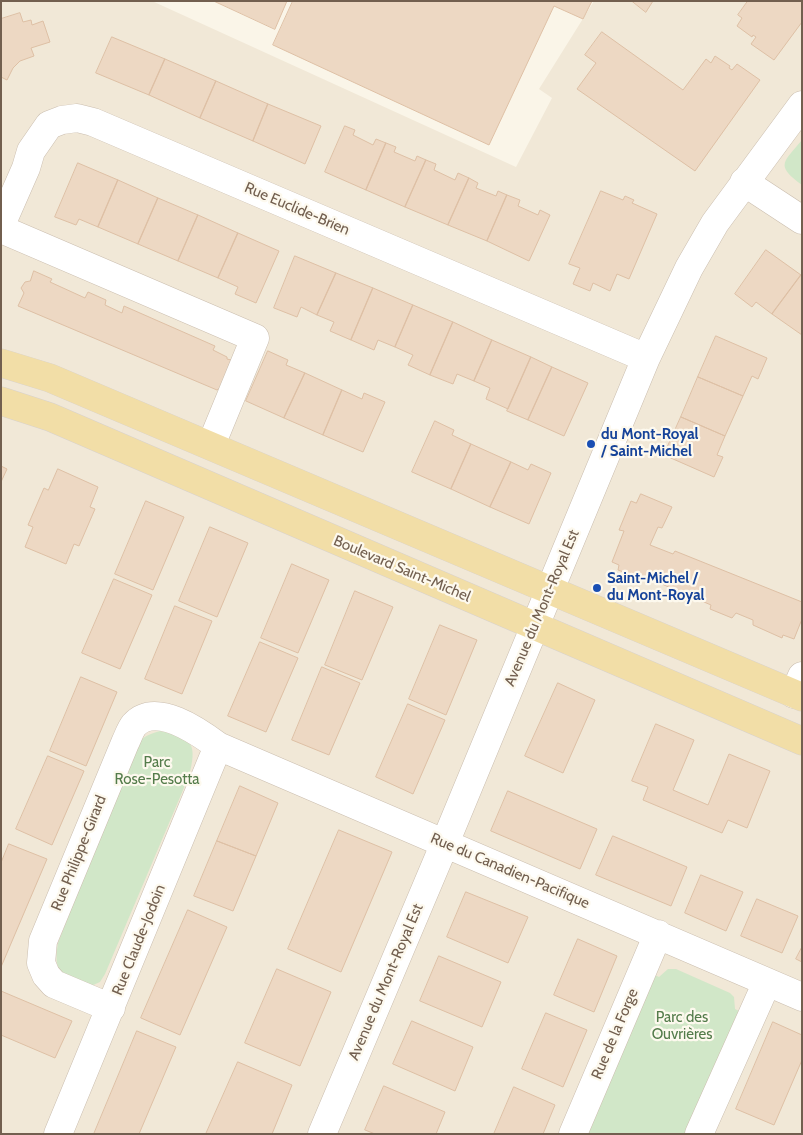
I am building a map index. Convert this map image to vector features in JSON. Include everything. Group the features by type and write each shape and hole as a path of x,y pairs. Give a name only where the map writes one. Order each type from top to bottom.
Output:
{"main road":[{"path":"1,362 50,378 550,590 799,689"},
{"name":"Boulevard Saint-Michel","path":"1,401 44,414 802,741"}],"street":[{"name":"Avenue du Mont-Royal Est","path":"322,1134 646,358 689,268 715,223 802,104"},
{"name":"Rue Euclide-Brien","path":"1,227 26,168 31,151 49,125 62,120 77,118 93,122 646,358"},
{"path":"744,182 802,220"},
{"path":"1,227 255,338 211,445"},
{"name":"Rue Philippe-Girard","path":"111,1008 54,984 46,975 41,964 43,941 134,725 144,718 155,716 167,718 197,730 218,746"},
{"name":"Rue du Canadien-Pacifique","path":"218,746 802,997"},
{"name":"Rue Claude-Jodoin","path":"58,1134 218,746"},
{"name":"Rue de la Forge","path":"573,1134 658,934"},
{"path":"699,1134 767,982"}],"shaded area":[{"path":"1,1 152,1 516,167 552,98 539,89 594,1 802,1 802,1134 1,1134"}],"green space":[{"path":"802,140 802,185 788,173 785,164 790,154"},
{"name":"Parc Rose-Pesotta","path":"160,731 180,736 190,744 193,757 189,776 105,974 100,982 91,986 62,973 57,962 58,943 130,758 141,740"},
{"name":"Parc des Ouvrières","path":"668,969 676,969 730,993 734,997 735,1009 739,1011 686,1134 587,1134 655,975 659,977"}],"building":[{"path":"214,1 287,1 275,29"},
{"path":"293,1 592,1 583,19 554,6 489,145 273,45"},
{"path":"632,1 653,1 646,12"},
{"path":"748,1 802,1 802,22 774,60 751,44 756,37 753,35 752,37 737,26 742,18 738,15"},
{"path":"20,13 23,22 31,20 32,25 43,21 50,42 31,48 34,56 20,61 13,68 7,80 1,77 1,19"},
{"path":"602,32 683,90 706,59 711,63 715,56 730,66 729,68 732,70 737,64 760,80 695,171 577,89 596,63 585,55"},
{"path":"112,37 165,59 149,95 96,73"},
{"path":"165,59 216,81 200,118 149,95"},
{"path":"216,81 268,104 253,141 200,118"},
{"path":"268,104 321,126 305,164 253,141"},
{"path":"345,126 355,130 353,135 373,145 376,139 386,143 366,190 325,172"},
{"path":"386,143 396,147 394,152 415,161 417,156 426,160 405,207 366,190"},
{"path":"426,160 436,164 434,170 455,180 458,173 469,178 448,225 405,207"},
{"path":"78,163 118,180 98,227 79,219 76,225 55,217"},
{"path":"469,178 478,183 476,188 496,196 498,191 507,195 487,241 448,225"},
{"path":"118,180 158,198 138,244 98,227"},
{"path":"601,191 623,200 625,196 634,200 632,203 657,214 629,279 617,274 610,291 593,283 590,291 573,284 580,268 569,264"},
{"path":"507,195 520,200 518,206 538,215 540,210 550,215 529,261 487,241"},
{"path":"158,198 198,215 178,261 138,244"},
{"path":"198,215 238,233 218,278 178,261"},
{"path":"238,233 279,251 256,303 235,294 238,287 218,278"},
{"path":"766,250 801,275 772,314 756,302 752,307 735,294"},
{"path":"295,256 336,273 317,315 301,307 297,317 274,308"},
{"path":"34,271 52,279 50,282 85,298 88,292 106,300 105,305 122,313 124,306 215,346 213,350 231,360 220,388 217,390 18,306 24,293 21,288 25,282 30,281"},
{"path":"336,273 373,288 351,340 330,331 334,322 317,315"},
{"path":"802,276 802,335 772,314"},
{"path":"373,288 413,305 395,347 378,340 374,350 351,340"},
{"path":"413,305 453,322 430,375 408,365 413,355 395,347"},
{"path":"453,322 492,340 474,381 457,374 453,384 430,375"},
{"path":"716,336 767,358 758,379 752,376 743,396 698,377"},
{"path":"492,340 531,357 508,409 486,399 490,388 474,381"},
{"path":"268,351 288,360 286,365 305,373 284,418 246,401"},
{"path":"531,357 552,367 528,420 507,411"},
{"path":"552,367 588,383 564,436 528,420"},
{"path":"305,373 342,390 323,435 284,418"},
{"path":"698,377 743,396 725,436 681,417"},
{"path":"342,390 362,399 364,393 385,402 363,452 323,435"},
{"path":"681,417 725,436 717,455 723,457 714,477 664,455"},
{"path":"435,421 454,430 452,435 471,444 451,489 412,472"},
{"path":"471,444 511,462 490,507 451,489"},
{"path":"511,462 528,470 531,464 551,473 529,524 490,507"},
{"path":"1,466 7,469 1,482"},
{"path":"58,469 98,487 90,507 95,509 79,546 74,544 66,564 25,547 33,527 28,525 44,488 48,490"},
{"path":"641,494 672,507 662,528 658,527 650,545 673,554 675,551 802,602 802,619 794,639 783,635 782,638 753,625 753,620 736,613 732,618 710,609 711,605 690,596 688,601 671,594 673,589 651,579 649,582 618,570 619,565 612,562 624,531 619,530 631,501 636,503"},
{"path":"146,501 184,517 153,590 115,574"},
{"path":"210,527 248,543 217,617 179,601"},
{"path":"292,564 329,580 298,653 261,638"},
{"path":"114,579 152,595 120,669 82,653"},
{"path":"355,591 393,607 362,680 325,665"},
{"path":"175,606 212,621 182,694 145,679"},
{"path":"440,625 477,640 446,715 409,699"},
{"path":"260,642 298,658 266,732 228,716"},
{"path":"322,667 360,683 329,755 292,740"},
{"path":"81,677 117,692 86,766 50,751"},
{"path":"558,683 595,700 563,773 525,756"},
{"path":"408,704 445,720 413,794 376,777"},
{"path":"656,724 694,740 673,790 708,805 729,754 770,771 747,828 728,820 722,833 643,800 648,787 632,781"},
{"path":"48,756 84,771 52,845 16,829"},
{"path":"240,786 278,803 256,856 217,841"},
{"path":"508,791 597,829 580,869 491,831"},
{"path":"339,830 392,852 341,972 288,949"},
{"path":"613,836 687,867 671,906 596,875"},
{"path":"217,841 256,856 233,911 194,896"},
{"path":"9,844 47,859 1,967 1,863"},
{"path":"701,875 743,892 726,931 685,913"},
{"path":"466,892 528,917 508,963 447,937"},
{"path":"757,899 798,916 782,953 741,936"},
{"path":"188,910 227,927 180,1035 141,1018"},
{"path":"578,939 617,956 594,1012 554,995"},
{"path":"802,947 802,962 796,959"},
{"path":"439,956 501,982 482,1027 420,1001"},
{"path":"277,969 331,992 300,1066 245,1043"},
{"path":"1,991 72,1021 55,1058 1,1035"},
{"path":"546,1013 587,1030 563,1087 522,1069"},
{"path":"412,1021 473,1047 455,1091 393,1064"},
{"path":"773,1022 802,1035 802,1060 774,1125 736,1109"},
{"path":"137,1031 176,1047 139,1134 94,1134"},
{"path":"238,1062 292,1085 272,1134 206,1134"},
{"path":"384,1086 445,1112 436,1134 375,1134 365,1130"},
{"path":"514,1087 555,1105 543,1134 494,1134"}],"place":[{"name":"du Mont-Royal / Saint-Michel","path":"591,444"},
{"name":"Saint-Michel / du Mont-Royal","path":"597,588"}]}
